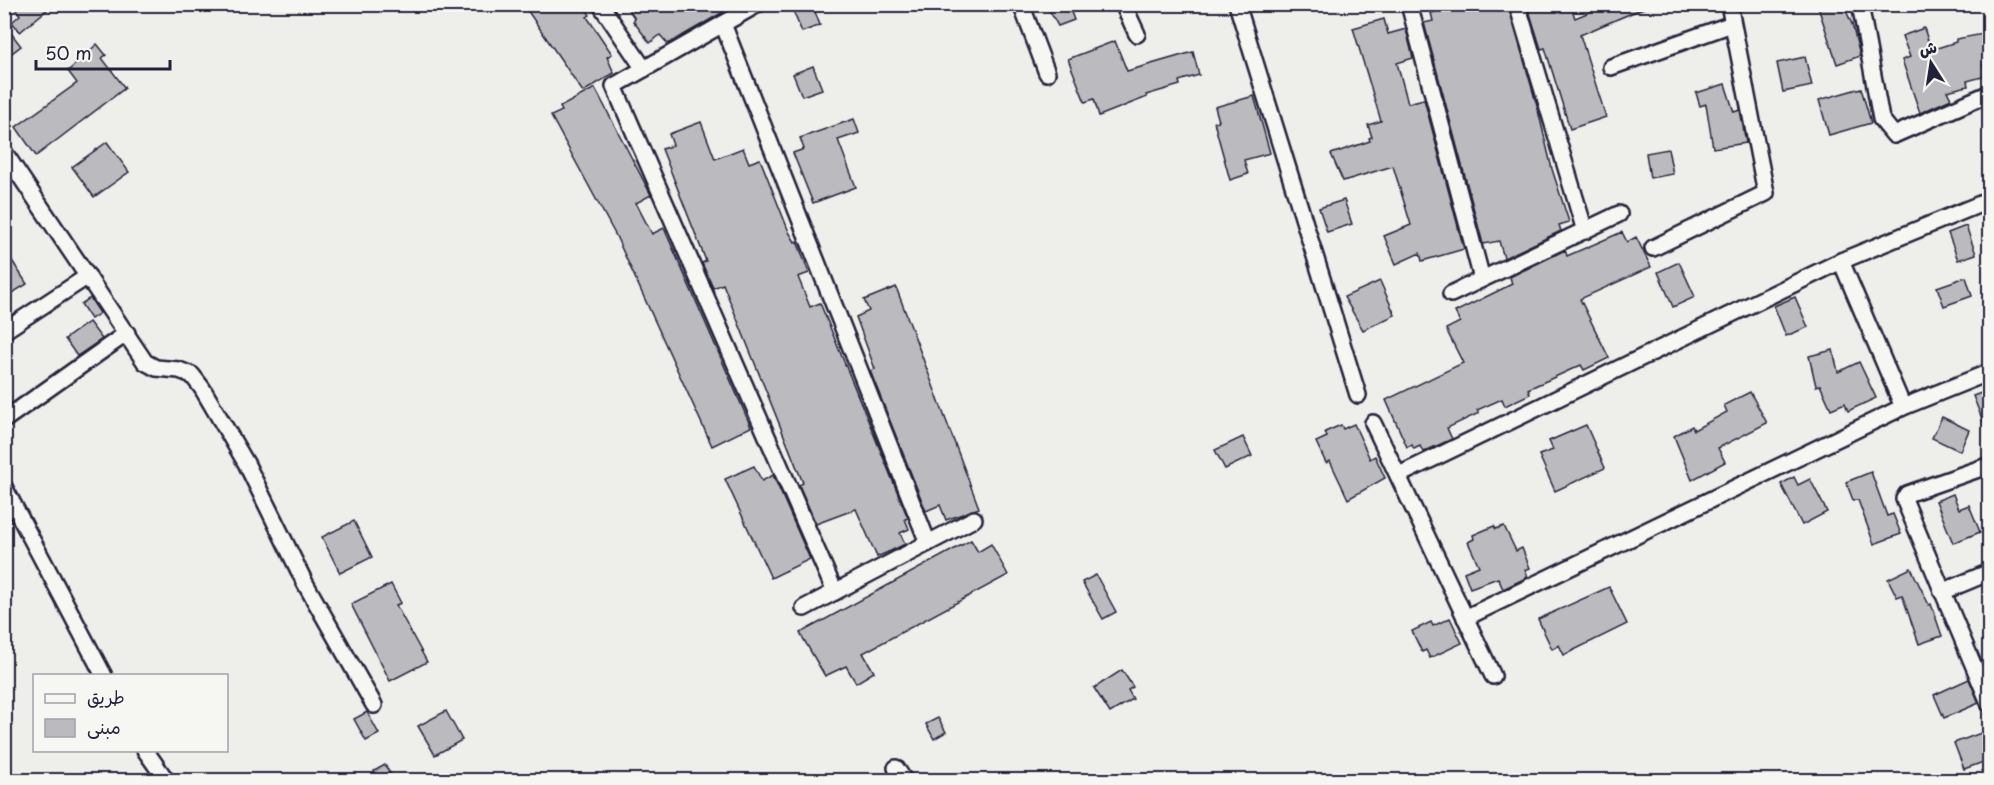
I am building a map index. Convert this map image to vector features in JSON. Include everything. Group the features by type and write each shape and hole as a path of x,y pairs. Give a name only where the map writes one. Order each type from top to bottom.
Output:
{"street":[{"path":"600,4 644,69"},
{"path":"758,4 614,86 835,592"},
{"path":"1021,4 1047,73"},
{"path":"1123,4 1137,34"},
{"path":"1237,4 1358,395"},
{"path":"1409,4 1482,279"},
{"path":"1517,4 1585,231"},
{"path":"1653,248 1766,193 1729,4"},
{"path":"1860,4 1881,119 1894,135 1989,93"},
{"path":"723,24 928,543"},
{"path":"1611,67 1732,24"},
{"path":"4,152 145,362 156,368 179,370 192,375 202,388 246,463 305,583 374,705"},
{"path":"1399,475 1841,261 1989,200"},
{"path":"1451,294 1619,214"},
{"path":"1841,261 1903,407"},
{"path":"4,331 88,276"},
{"path":"4,420 126,333"},
{"path":"1466,618 1903,407 1989,372"},
{"path":"1372,423 1399,475 1493,676"},
{"path":"1989,465 1907,494 1904,500 1989,705"},
{"path":"4,487 103,674"},
{"path":"804,608 974,519"},
{"path":"1942,592 1989,572"},
{"path":"146,752 166,780"}],"building":[{"path":"12,4 54,4 20,32 12,22 20,15"},
{"path":"523,4 583,4 590,15 587,17 612,54 607,57 614,73 583,92"},
{"path":"625,4 737,4 668,44 660,35 650,43 633,21 635,19"},
{"path":"790,4 812,4 820,25 802,32"},
{"path":"1046,4 1089,4 1071,12 1074,20 1058,26"},
{"path":"1433,4 1508,4 1537,106 1552,169 1569,222 1559,225 1561,231 1504,258 1499,241 1483,244 1424,23 1433,21 1431,13 1435,12"},
{"path":"1527,4 1570,4 1575,18 1609,4 1653,4 1580,35 1606,117 1570,129 1545,48 1541,49"},
{"path":"1817,4 1843,4 1852,24 1860,56 1837,64"},
{"path":"1384,19 1388,34 1406,29 1413,58 1397,63 1408,103 1424,99 1464,249 1422,261 1420,253 1396,264 1384,236 1411,225 1393,166 1343,181 1331,154 1370,141 1369,138 1372,137 1368,125 1381,121 1353,28"},
{"path":"4,24 21,46 4,59"},
{"path":"1924,28 1931,50 1956,42 1956,39 1983,34 1985,40 1989,39 1989,62 1983,64 1986,76 1967,81 1968,86 1947,91 1951,99 1920,113 1902,60 1910,57 1902,36"},
{"path":"1115,41 1127,71 1193,52 1199,75 1179,81 1180,85 1146,95 1147,97 1099,116 1094,99 1085,102 1068,59"},
{"path":"97,44 106,55 102,58 125,88 36,156 16,127 77,83 68,71"},
{"path":"1805,57 1812,86 1783,92 1777,63"},
{"path":"813,66 822,89 802,96 793,74"},
{"path":"1725,84 1734,112 1740,110 1746,143 1713,148 1706,104 1700,106 1696,93"},
{"path":"595,88 651,195 636,203 652,234 664,228 751,427 712,446 616,236 551,116 562,111 560,107"},
{"path":"1861,88 1871,123 1829,135 1819,100"},
{"path":"1254,96 1270,153 1244,160 1248,174 1230,180 1214,122 1219,121 1215,107"},
{"path":"854,119 859,133 838,140 856,187 813,203 793,153 804,149 800,138"},
{"path":"701,122 715,159 743,148 749,163 760,159 789,232 795,242 797,241 809,273 798,277 810,307 820,303 908,518 905,519 909,529 900,533 905,544 877,557 856,509 816,524 799,485 803,483 723,284 713,288 702,263 706,261 662,149 673,145 669,134"},
{"path":"107,142 129,172 94,197 72,167"},
{"path":"1668,149 1673,174 1650,178 1646,153"},
{"path":"1344,200 1352,224 1327,232 1319,208"},
{"path":"1966,226 1976,254 1958,260 1948,233"},
{"path":"1622,232 1627,242 1636,237 1651,267 1580,299 1609,358 1584,370 1581,365 1528,389 1530,394 1505,406 1502,399 1477,410 1479,413 1447,428 1452,439 1423,452 1420,446 1414,449 1412,445 1407,447 1386,400 1463,363 1446,329 1460,322 1455,312 1512,284 1510,277 1565,250 1567,256"},
{"path":"4,248 27,284 4,298"},
{"path":"1679,262 1695,297 1673,307 1658,272"},
{"path":"1966,277 1972,296 1944,306 1937,287"},
{"path":"1380,281 1395,315 1363,330 1344,297"},
{"path":"896,287 979,508 946,520 940,505 926,511 870,371 875,369 856,317 869,311 864,300"},
{"path":"1795,297 1808,327 1786,336 1774,306"},
{"path":"90,298 100,313 91,319 81,304"},
{"path":"89,322 102,339 77,356 65,339"},
{"path":"1833,350 1838,372 1859,362 1876,398 1848,411 1845,403 1831,409 1820,385 1816,386 1809,356"},
{"path":"1989,390 1989,434 1988,434 1973,396"},
{"path":"1750,392 1767,423 1718,448 1725,462 1692,480 1674,436 1692,426 1694,430 1727,412 1724,405"},
{"path":"1942,417 1969,430 1960,451 1932,438"},
{"path":"1354,424 1370,459 1375,456 1385,478 1348,499 1330,461 1326,463 1316,442 1327,437 1325,432 1341,425 1343,429"},
{"path":"1586,425 1605,468 1555,491 1539,455 1553,450 1549,441"},
{"path":"1243,437 1252,456 1225,469 1215,450"},
{"path":"754,466 762,481 773,475 810,559 771,578 725,479"},
{"path":"1871,472 1887,516 1893,514 1901,534 1874,544 1858,500 1853,500 1846,482"},
{"path":"1794,477 1798,485 1810,479 1827,512 1802,525 1781,484"},
{"path":"1953,494 1959,509 1969,505 1980,532 1953,543 1936,501"},
{"path":"354,521 372,557 340,573 322,537"},
{"path":"1494,526 1496,529 1504,526 1516,551 1522,548 1530,568 1525,570 1528,577 1503,589 1498,578 1470,588 1464,572 1479,566 1468,542 1474,539 1473,535"},
{"path":"971,540 978,552 991,544 1008,575 863,653 874,672 856,683 846,666 825,676 800,633"},
{"path":"1911,568 1929,605 1931,604 1942,636 1919,644 1902,595 1897,597 1888,579"},
{"path":"1096,575 1116,612 1103,619 1082,582"},
{"path":"391,584 401,603 396,605 427,662 390,681 351,604"},
{"path":"1609,587 1627,624 1564,655 1559,645 1552,649 1538,619"},
{"path":"1450,618 1462,643 1430,658 1426,650 1422,652 1412,631 1431,622 1433,626"},
{"path":"1122,670 1133,687 1128,690 1133,699 1110,713 1094,688"},
{"path":"1969,679 1979,703 1944,718 1934,695"},
{"path":"446,711 462,740 435,755 418,726"},
{"path":"367,712 379,734 366,741 354,719"},
{"path":"938,718 946,732 934,739 926,724"},
{"path":"1989,730 1989,760 1964,769 1954,743"},
{"path":"385,765 394,780 379,780 374,771"}]}
